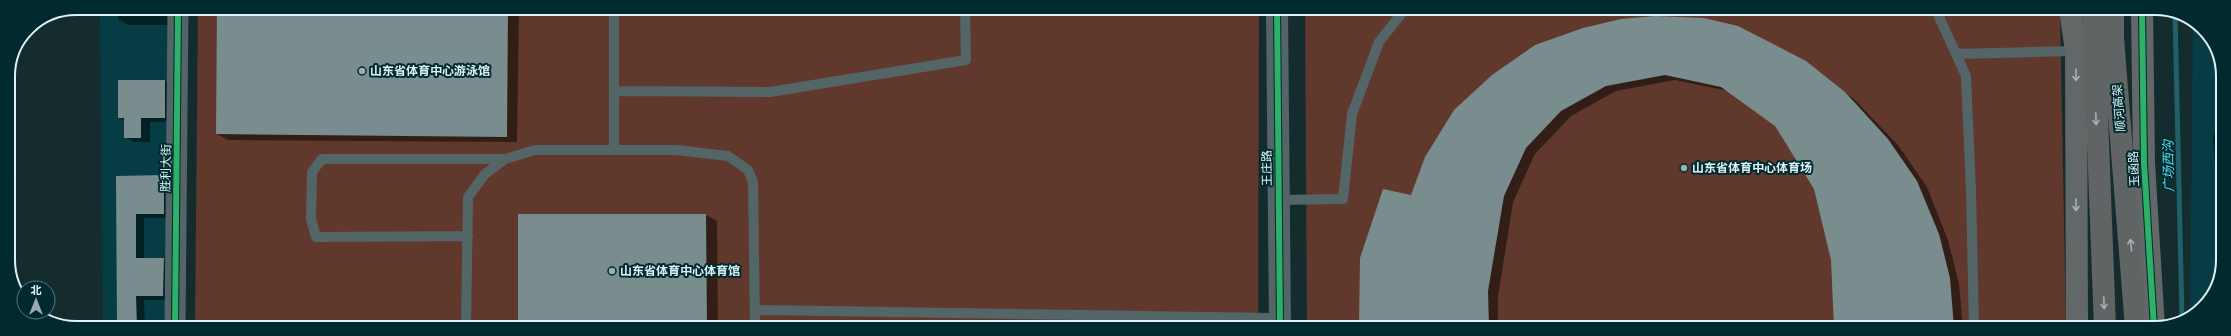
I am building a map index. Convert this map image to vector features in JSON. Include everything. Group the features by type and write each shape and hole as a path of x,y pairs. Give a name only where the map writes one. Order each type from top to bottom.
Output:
{"highway":[{"name":"顺河高架","path":"2093,15 2105,321"},
{"name":"顺河高架","path":"2113,15 2113,38 2135,321"}],"main road":[{"path":"2071,15 2076,51 2078,321"},
{"name":"玉函路","path":"2142,15 2144,163 2154,321"}],"street":[{"name":"胜利大街","path":"175,321 178,15"},
{"name":"王庄路","path":"1277,15 1280,321"}],"lane":[{"path":"614,15 614,149"},
{"path":"614,92 770,92 966,60 966,15"},
{"path":"1279,200 1343,199 1352,114 1379,42 1400,15"},
{"path":"1938,15 1966,76 1971,191 1974,321"},
{"path":"1956,54 2076,51"},
{"path":"468,236 316,236 311,219 312,172 322,159 505,159 535,150 676,150 728,156 748,170 753,182 755,321"},
{"path":"466,321 468,198 485,174 505,159"},
{"path":"755,310 1199,321"}],"shaded area":[{"path":"100,15 171,15 170,321 103,321"},
{"path":"198,15 1259,15 1258,321 195,321"},
{"name":"山东省体育中心体育场","path":"1305,15 2060,15 2066,321 1307,321"},
{"path":"2193,29 2210,49 2215,64 2216,260 2214,276 2210,287 2203,297 2190,309"}],"building":[{"name":"山东省体育中心游泳馆","path":"217,15 508,15 507,137 216,134"},
{"path":"1655,16 1704,18 1738,26 1806,61 1845,92 1888,139 1917,181 1939,234 1950,278 1953,321 1834,321 1831,260 1814,189 1775,126 1721,87 1665,75 1606,86 1561,111 1526,148 1504,196 1488,291 1489,321 1359,321 1360,258 1383,189 1411,195 1425,157 1454,110 1492,75 1535,45 1583,28 1621,19"},
{"path":"118,80 165,80 165,118 141,118 141,138 124,138 124,118 118,118"},
{"path":"164,175 164,214 136,214 136,258 164,258 163,296 136,296 137,321 117,321 116,176"},
{"name":"山东省体育中心体育馆","path":"518,214 706,214 707,321 518,321"}],"waterway":[{"name":"广场西沟","path":"2175,18 2182,314"}],"cycle path":[{"path":"175,321 178,15"},
{"path":"1277,15 1280,321"},
{"path":"2142,15 2144,163 2154,321"}],"place":[{"name":"山东省体育中心游泳馆","path":"362,71"},
{"name":"山东省体育中心体育场","path":"1684,168"},
{"name":"山东省体育中心体育馆","path":"612,271"}]}
